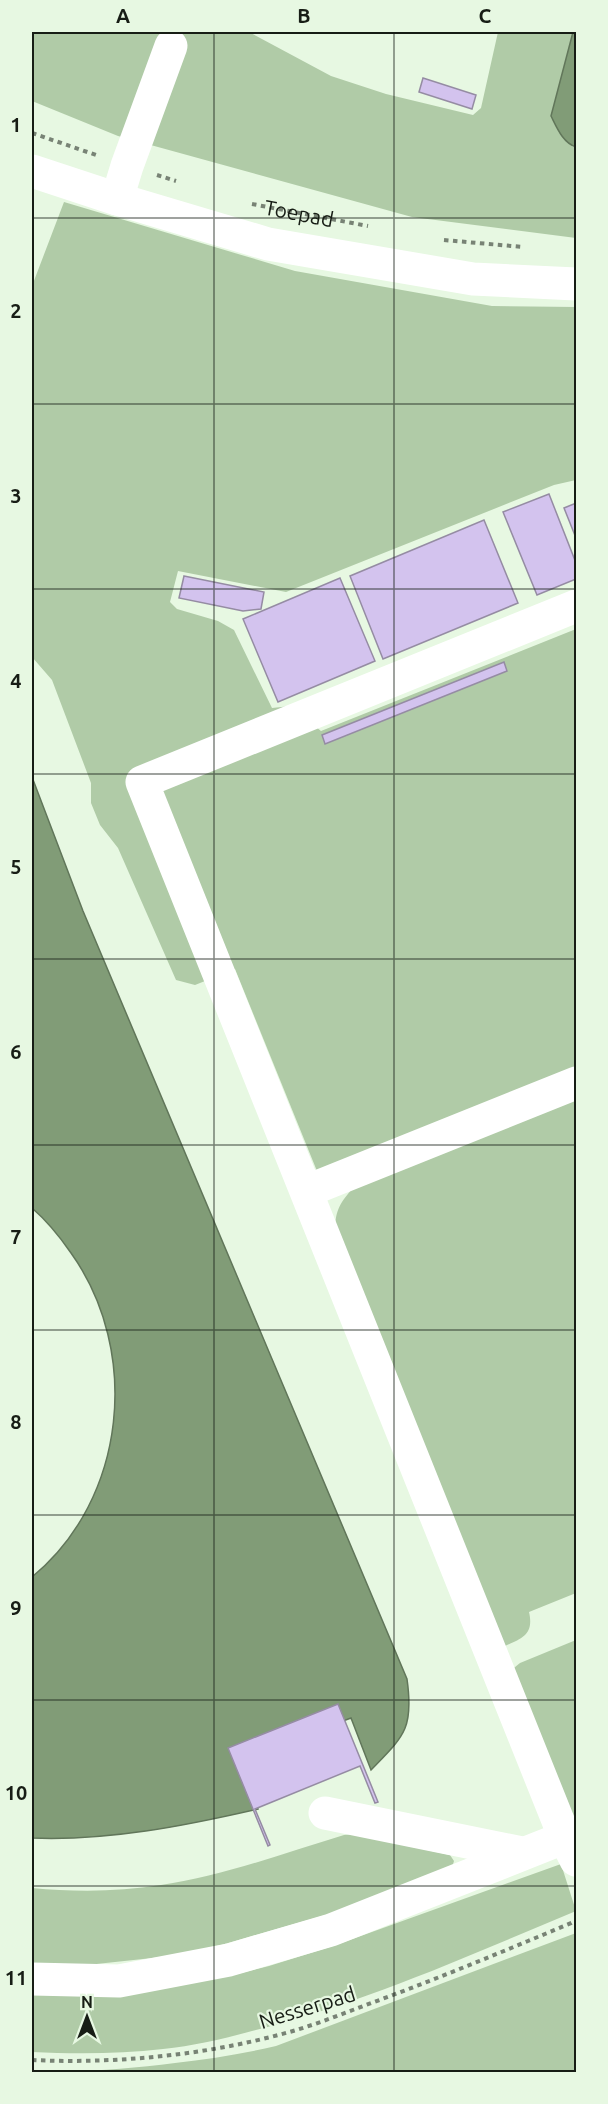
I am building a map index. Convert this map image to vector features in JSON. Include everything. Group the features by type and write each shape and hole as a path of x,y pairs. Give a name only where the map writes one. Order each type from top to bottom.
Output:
{"street":[{"path":"117,199 171,46"},
{"name":"Toepad","path":"32,171 268,244 473,279 576,284"},
{"path":"32,1979 119,1981 229,1960 331,1930 522,1853 573,1844 142,782 576,606"},
{"path":"307,1191 576,1083"},
{"path":"325,1813 522,1853"}],"path":[{"path":"32,133 182,183"},
{"name":"Toepad","path":"247,203 372,227"},
{"path":"441,239 531,248"},
{"name":"Nesserpad","path":"32,2060 143,2058 204,2049 291,2031 414,1987 576,1921"}],"shaded area":[{"path":"32,32 249,32 331,76 386,94 473,115 481,108 498,32 573,32 551,116 573,147 576,147 576,238 412,217 118,136 32,101"},
{"path":"573,32 576,32 576,147 564,139 551,116"},
{"path":"64,202 295,271 492,306 576,307 576,480 554,485 286,592 178,571 170,602 177,609 218,621 234,630 272,708 291,706 321,731 576,629 576,1075 319,1176 235,969 195,985 176,980 118,848 100,825 91,803 91,783 52,680 32,657 32,286"},
{"path":"32,777 83,911 407,1679 409,1696 409,1710 404,1730 392,1748 371,1770 351,1718 241,1759 258,1809 146,1831 89,1837 32,1838 32,1577 64,1545 88,1507 105,1466 113,1422 114,1378 108,1334 93,1292 67,1247 32,1208"},
{"path":"576,1097 576,1593 529,1612 530,1625 526,1634 505,1646 335,1234 336,1220 338,1209 353,1188"},
{"path":"576,1640 576,1826 509,1672 520,1663"},
{"path":"353,1834 450,1855 454,1861 450,1874 371,1902 221,1945 171,1956 87,1965 32,1964 32,1888 96,1891 161,1885 230,1870"},
{"path":"561,1864 576,1911 456,1961 335,2007 230,2037 185,2046 114,2053 32,2052 32,1993 229,1976 333,1946"},
{"path":"576,1933 576,2072 32,2072 32,2070 121,2069 225,2056 276,2046"}],"building":[{"path":"423,78 476,95 472,109 419,92"},
{"path":"549,494 576,563 576,579 537,595 503,512"},
{"path":"576,503 576,538 564,508"},
{"path":"484,520 518,603 383,659 350,576"},
{"path":"184,576 264,592 261,609 243,611 179,598"},
{"path":"340,578 375,661 278,702 243,619"},
{"path":"504,662 507,671 325,744 322,735"},
{"path":"338,1704 378,1802 375,1803 360,1766 255,1809 270,1845 268,1846 228,1748"}]}
